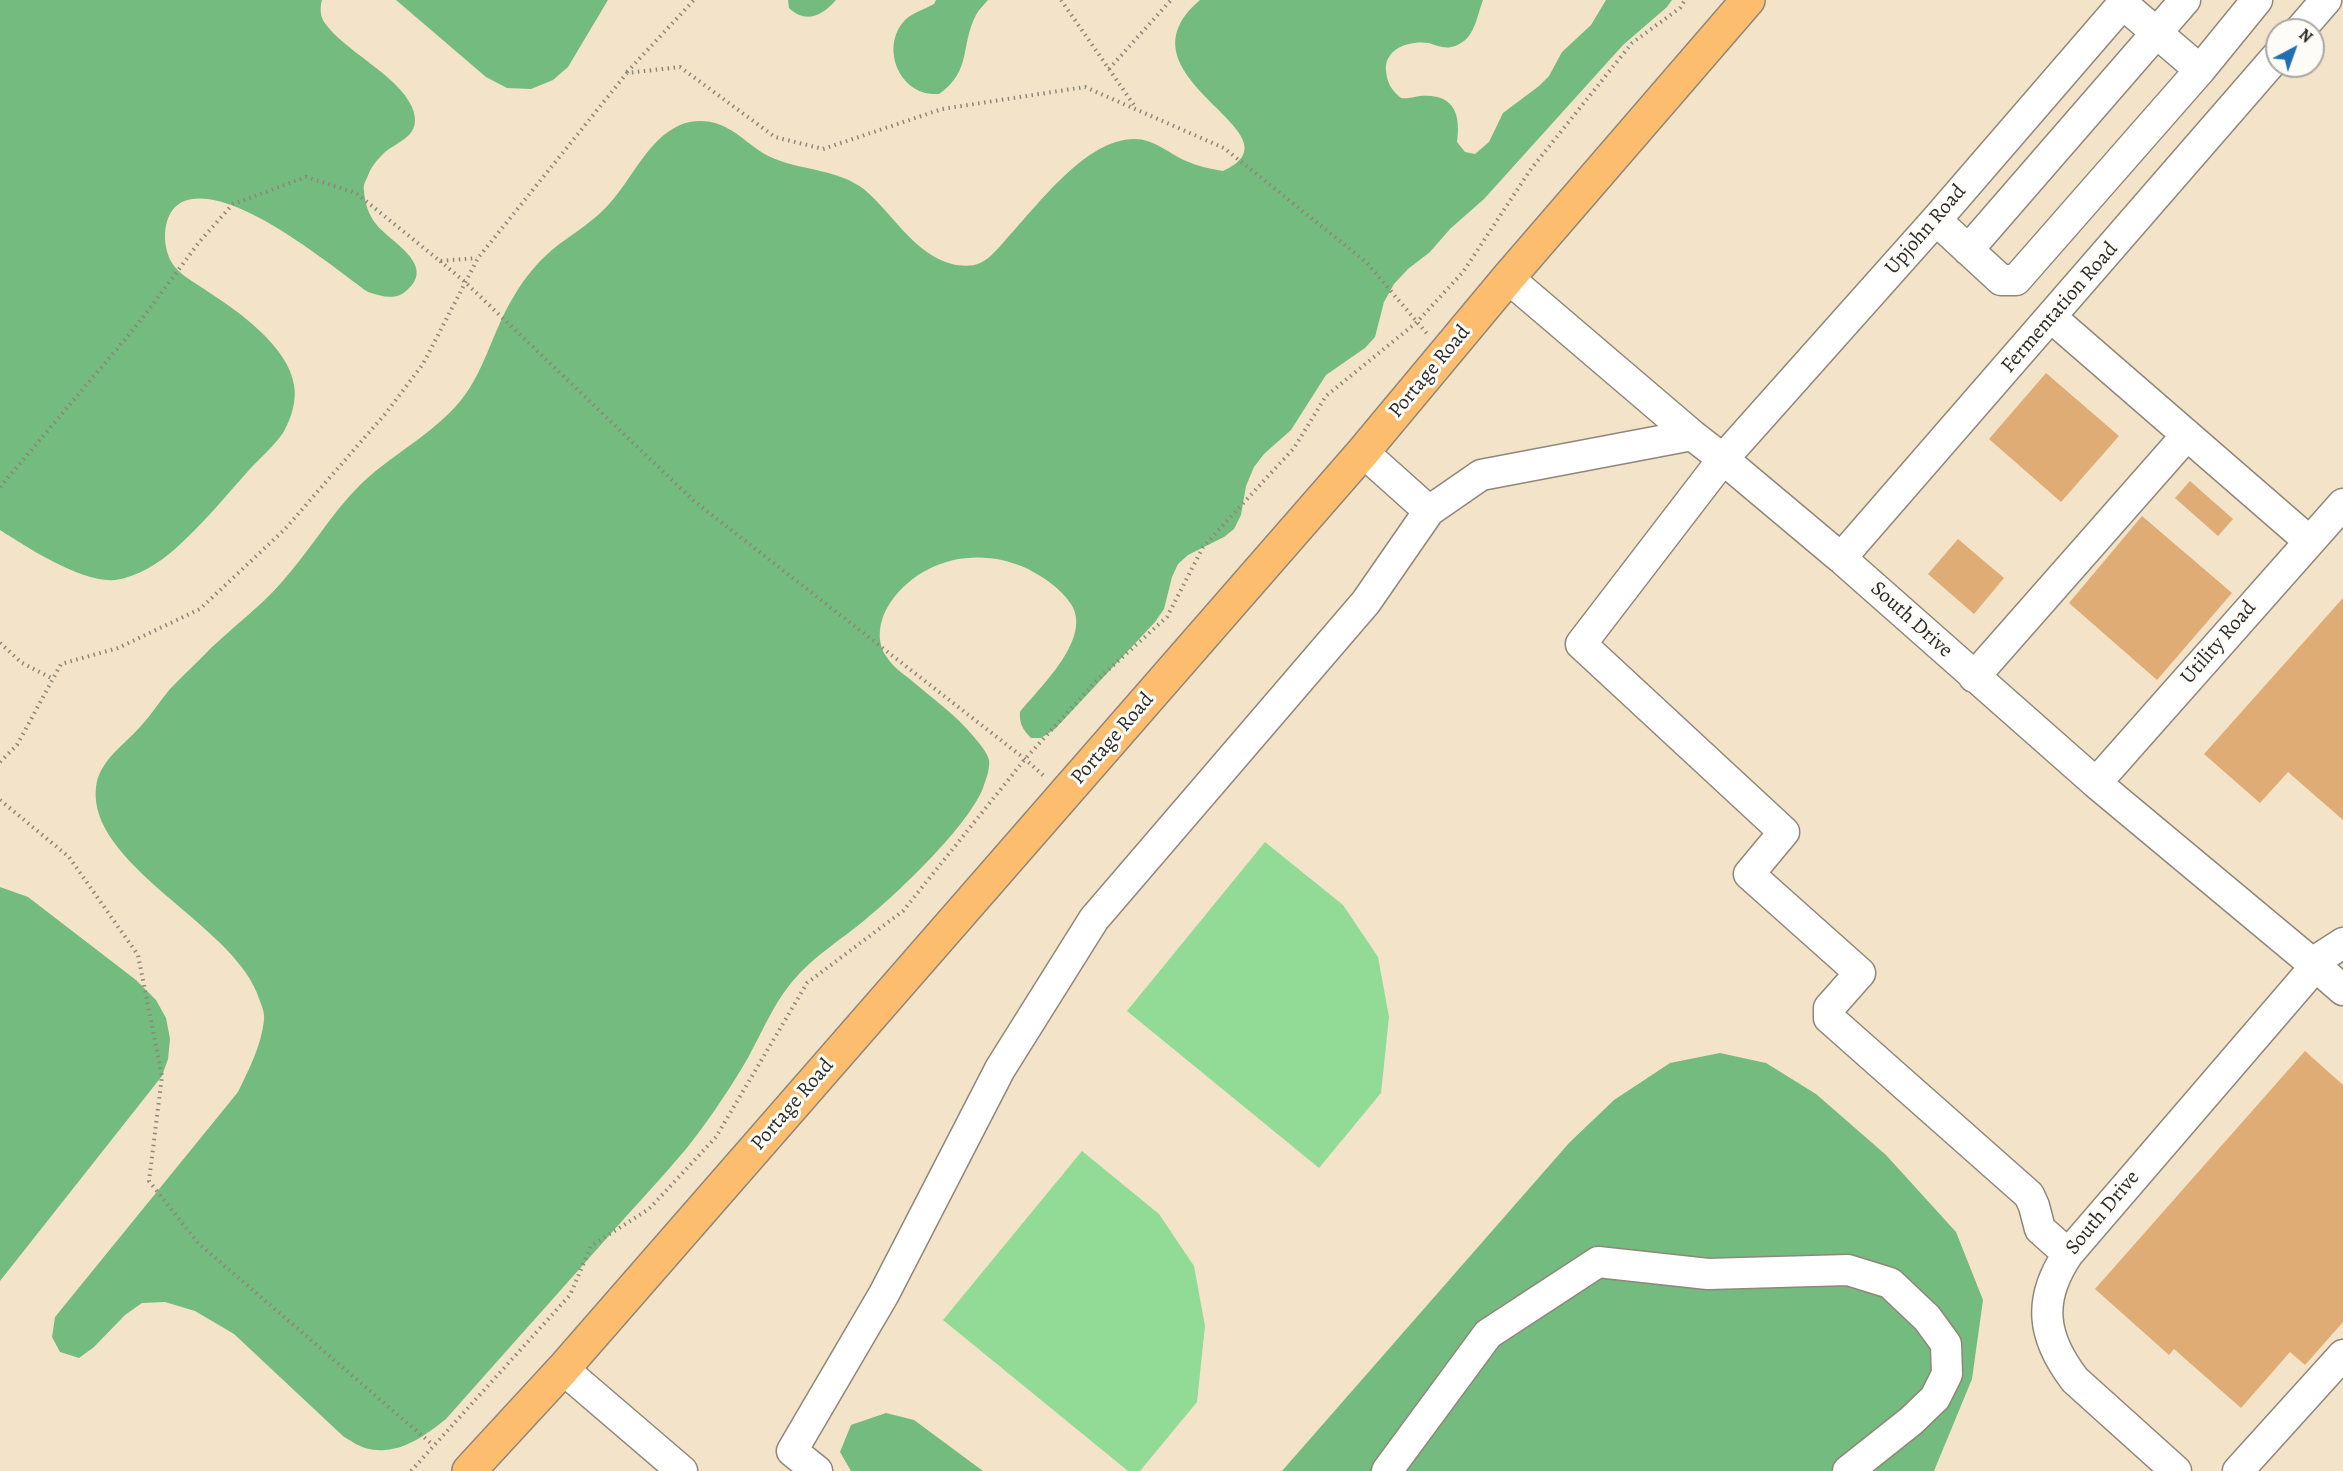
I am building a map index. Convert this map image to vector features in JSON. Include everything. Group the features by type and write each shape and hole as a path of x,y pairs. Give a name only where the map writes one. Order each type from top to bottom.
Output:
{"main road":[{"name":"Portage Road","path":"469,1471 563,1369 1363,452 1508,278 1748,0"}],"street":[{"path":"1968,250 2185,0"},
{"path":"1936,220 2001,280 2016,280 2200,70 2257,0"},
{"path":"2310,18 2326,0"},
{"path":"2125,2 2200,70"},
{"name":"Upjohn Road","path":"2068,1254 2040,1229 2029,1195 1829,1017 1829,1008 1860,973 1749,874 1784,832 1581,644 1723,459 1936,220 2125,2"},
{"name":"Fermentation Road","path":"1841,558 2052,318 2265,70"},
{"name":"South Drive","path":"1508,278 1841,558 2096,783 2343,990"},
{"path":"2052,318 2309,541"},
{"path":"816,1471 792,1450 885,1294 1000,1069 1094,919 1366,602 1430,511 1481,475 1692,435"},
{"path":"1974,677 2187,435"},
{"path":"1363,452 1430,511"},
{"name":"Utility Road","path":"2096,783 2343,504"},
{"path":"2312,963 2343,943"},
{"name":"South Drive","path":"2176,1471 2075,1380 2062,1363 2053,1347 2046,1314 2052,1282 2068,1254 2313,969 2312,963"},
{"path":"1387,1471 1488,1334 1598,1262 1708,1274 1848,1270 1890,1283 1927,1318 1946,1344 1947,1374 1935,1398 1911,1421 1848,1471"},
{"path":"2238,1471 2343,1355"},
{"path":"563,1369 682,1471"}],"path":[{"path":"0,762 17,745 61,664 118,648 200,609 285,529 386,413 423,364 478,258 627,73 694,0"},
{"path":"1061,0 1137,110"},
{"path":"1109,69 1171,0"},
{"path":"411,1471 570,1294 591,1246 649,1209 716,1137 807,983 903,911 1025,759 1097,681 1167,617 1203,547 1294,447 1326,396 1417,321 1462,272 1531,169 1632,44 1680,8 1685,0"},
{"path":"627,73 680,66 775,137 823,149 942,109 1085,87 1224,148 1366,262 1445,354"},
{"path":"0,487 138,324 200,240 233,204 306,177 356,193 440,261 465,282 694,501 1025,759 1064,795"},
{"path":"440,261 478,258"},
{"path":"0,643 22,663 53,679"},
{"path":"0,800 69,857 138,955 162,1076 149,1180 198,1243 433,1445"}],"green space":[{"path":"0,0 322,0 321,11 324,22 344,43 395,84 405,95 415,117 412,131 377,160 364,187 366,204 373,220 408,255 417,272 414,281 406,291 397,296 388,297 368,292 278,229 226,203 202,198 182,202 170,213 165,238 168,256 172,263 183,275 247,319 272,343 290,371 295,391 294,404 283,433 195,530 154,565 139,573 115,580 87,576 71,570 40,555 0,530"},
{"path":"396,0 608,0 568,67 553,80 531,89 507,88 486,77"},
{"path":"788,0 836,0 819,14 808,17 795,13 789,8"},
{"path":"936,0 988,0 977,13 971,26 961,67 949,85 939,94 925,93 906,81 899,72 893,51 898,29 905,20 934,4"},
{"path":"1200,0 1483,0 1474,28 1464,41 1456,46 1448,47 1422,42 1407,44 1394,51 1386,63 1390,86 1401,98 1432,96 1441,98 1453,107 1458,123 1457,142 1465,152 1475,154 1489,142 1503,113 1549,76 1562,52 1591,25 1606,0 1672,0 1623,45 1484,199 1394,284 1384,302 1375,337 1365,348 1326,375 1291,430 1264,454 1254,467 1246,486 1241,515 1234,529 1224,537 1188,555 1178,564 1172,577 1164,609 1155,622 1055,729 1041,738 1031,738 1022,726 1020,712 1051,676 1070,647 1075,632 1076,617 1071,604 1057,588 1034,572 1009,562 990,558 971,558 952,560 934,566 918,575 890,603 880,629 881,643 888,660 960,721 985,751 989,760 983,788 975,803 948,839 914,876 866,919 808,965 791,983 777,1003 736,1078 686,1149 446,1419 419,1438 399,1448 377,1450 362,1447 344,1437 234,1334 195,1311 165,1302 142,1303 125,1315 94,1347 79,1358 60,1352 52,1337 55,1317 238,1092 257,1049 264,1020 257,993 242,967 219,942 136,868 114,842 99,815 96,787 107,761 140,727 170,689 273,592 360,485 456,406 474,381 506,310 528,275 552,250 604,209 641,160 669,131 689,122 699,121 726,127 775,159 833,174 855,183 875,200 915,243 938,259 966,266 977,264 995,252 1064,176 1098,150 1116,142 1134,139 1148,141 1191,163 1223,171 1243,156 1243,139 1190,78 1177,54 1178,28"},
{"path":"1265,842 1343,905 1378,957 1389,1017 1381,1093 1319,1168 1127,1011"},
{"path":"0,887 28,897 136,980 156,1000 166,1018 170,1039 168,1059 162,1076 0,1281"},
{"path":"1720,1053 1766,1063 1816,1094 1886,1155 1956,1232 1983,1300 1972,1379 1934,1471 1282,1471 1569,1143 1614,1100 1670,1063"},
{"path":"1082,1151 1159,1214 1194,1266 1205,1326 1197,1402 1140,1471 1128,1471 943,1320"},
{"path":"886,1413 914,1420 983,1471 851,1471 840,1452 851,1425"}],"building":[{"path":"2046,373 2119,436 2061,502 1989,439"},
{"path":"2190,481 2233,519 2218,536 2175,498"},
{"path":"2142,516 2232,593 2157,680 2069,603"},
{"path":"1958,539 2004,578 1974,614 1928,574"},
{"path":"2343,598 2343,820 2288,772 2260,803 2204,754"},
{"path":"2305,1051 2343,1085 2343,1322 2305,1365 2290,1352 2241,1408 2174,1349 2169,1355 2095,1289"}]}
